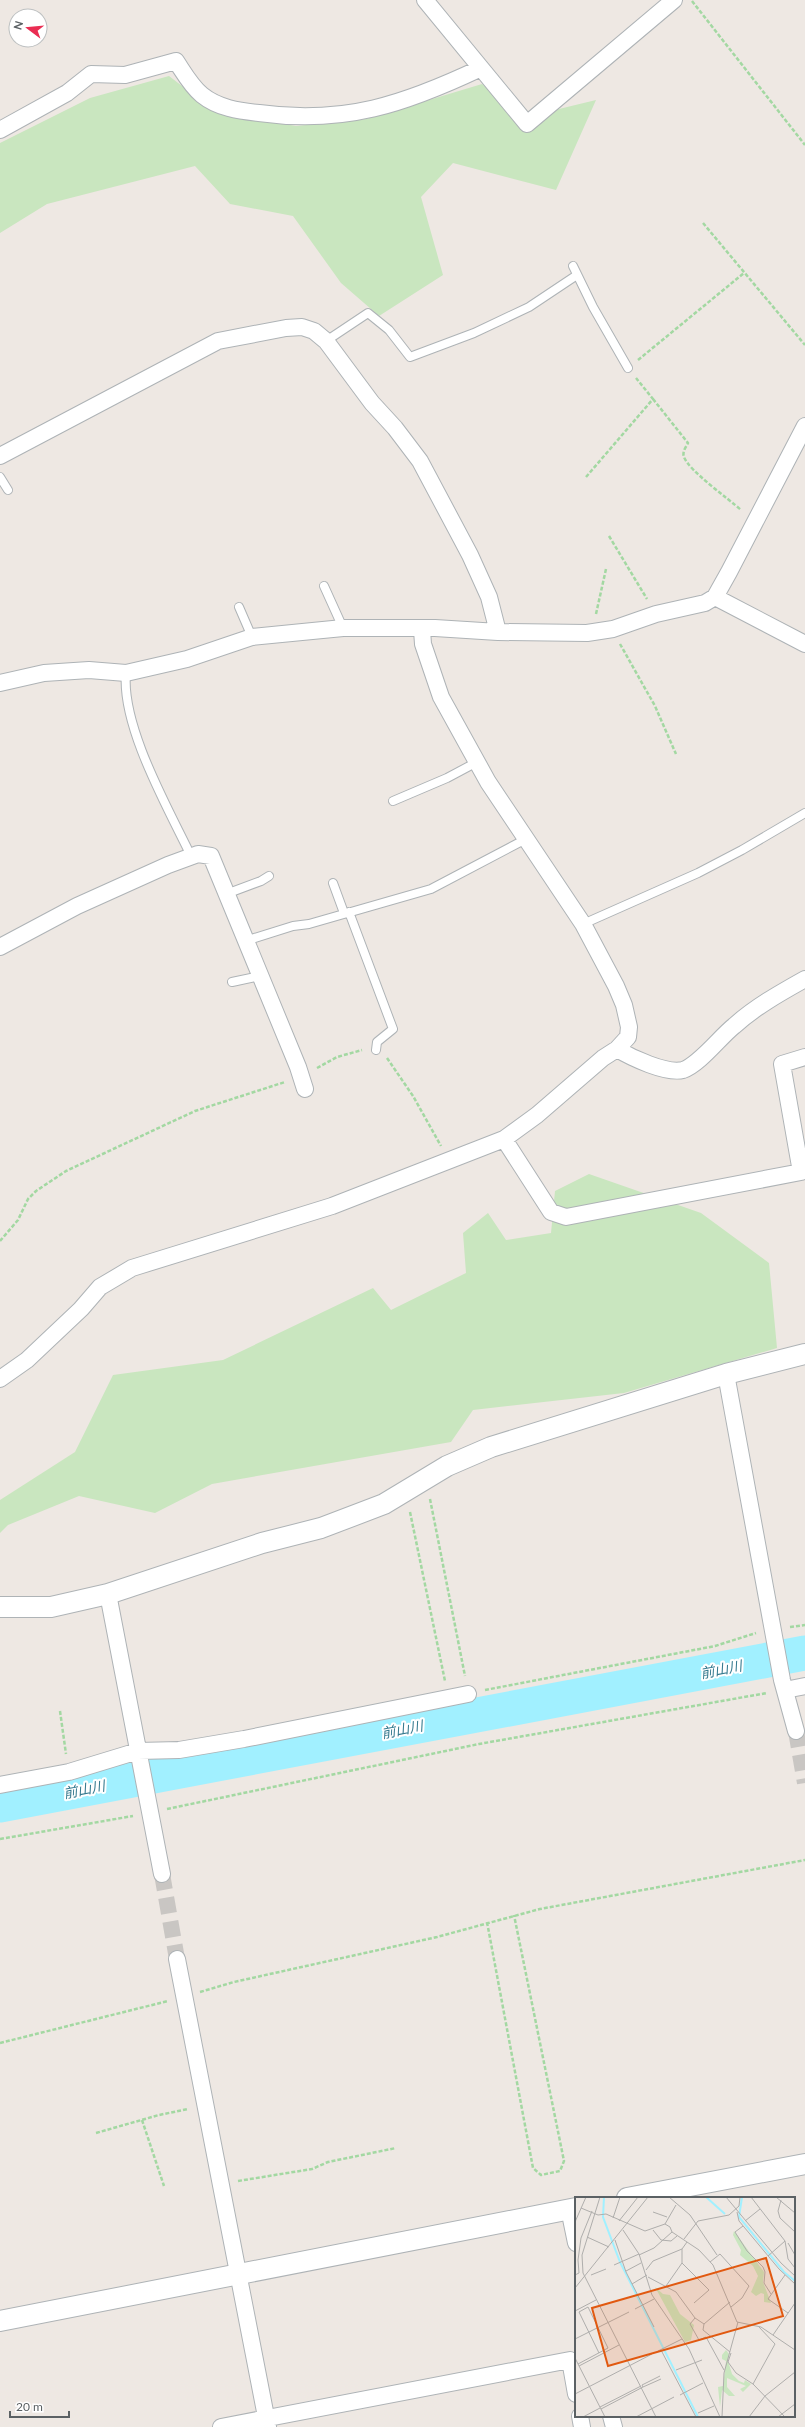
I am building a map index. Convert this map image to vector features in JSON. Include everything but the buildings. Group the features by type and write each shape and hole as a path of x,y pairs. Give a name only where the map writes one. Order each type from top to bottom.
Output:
{"street":[{"path":"425,0 527,124 674,0"},
{"path":"0,130 68,93 91,74 125,75 176,61 190,83 202,95 216,104 236,110 282,116 313,117 353,113 402,102 430,92 481,68"},
{"path":"0,456 218,341 286,328 302,327 314,331 326,341 372,403 395,428 420,461 486,590 498,632"},
{"path":"0,683 44,673 89,670 126,673 187,659 252,637 343,628 422,630 435,628 498,632 593,632 613,629 656,614 705,603 715,597 757,522 805,426"},
{"path":"715,597 805,644"},
{"path":"0,1379 32,1355 81,1309 100,1287 132,1268 332,1206 504,1139 537,1115 603,1058 617,1049 628,1037 629,1028 624,1005 616,986 582,924 477,762 441,697 423,644 422,630"},
{"path":"0,947 77,906 191,856 198,854 210,856 303,1083"},
{"path":"617,1049 632,1058 658,1067 684,1070 705,1055 733,1026 764,1003 805,979"},
{"path":"504,1139 551,1212 566,1217 801,1172 782,1064 805,1057"},
{"path":"0,1607 51,1607 108,1594 262,1543 328,1525 384,1504 447,1466 491,1447 726,1374 805,1354"},
{"path":"726,1374 784,1685 796,1731"},
{"path":"108,1594 139,1758 145,1809 162,1874"},
{"path":"784,1685 805,1686"},
{"path":"0,1785 468,1694"},
{"path":"177,1959 240,2274 267,2422"},
{"path":"632,2197 805,2164"},
{"path":"0,2321 572,2209 575,2234"},
{"path":"221,2427 267,2422 570,2360 575,2388"},
{"path":"580,2417 582,2427"},
{"path":"611,2417 614,2427"}],"lane":[{"path":"573,266 593,307 628,368"},
{"path":"326,341 368,313 389,330 410,357 474,333 530,307 577,274"},
{"path":"0,477 8,490"},
{"path":"324,586 343,628"},
{"path":"239,607 252,637"},
{"path":"126,673 132,725 191,856"},
{"path":"393,801 447,778 477,762"},
{"path":"582,924 698,873 742,850 805,813"},
{"path":"246,941 293,926 309,924 431,889 526,839"},
{"path":"226,894 269,876"},
{"path":"333,884 393,1029 382,1036 377,1042 376,1050"},
{"path":"232,982 260,976"}],"path":[{"path":"691,0 805,145"},
{"path":"703,223 805,345"},
{"path":"744,273 628,368 688,443 684,451 684,458 699,474 757,522"},
{"path":"586,477 653,399"},
{"path":"609,536 656,614"},
{"path":"593,632 606,569"},
{"path":"613,629 655,706 676,754"},
{"path":"0,1242 18,1220 28,1199 36,1191 66,1171 195,1111 303,1083 337,1057 363,1049 382,1051 413,1096 447,1161"},
{"path":"426,1479 468,1694 715,1646 805,1625"},
{"path":"406,1492 448,1697"},
{"path":"165,1810 478,1744 784,1685"},
{"path":"60,1711 69,1772"},
{"path":"0,1839 145,1809"},
{"path":"0,2043 184,1997 234,1982 437,1937 514,1915 805,1860"},
{"path":"487,1922 533,2168 541,2175 560,2171 564,2161 514,1915"},
{"path":"96,2133 142,2120 206,2106"},
{"path":"142,2120 164,2186"},
{"path":"222,2183 312,2169 328,2162 396,2148"}],"green space":[{"path":"169,76 216,112 296,126 366,119 482,84 526,117 596,100 556,190 453,163 421,197 443,275 379,316 341,283 293,216 230,204 195,166 47,204 0,233 0,143 90,98"},
{"path":"589,1174 701,1213 769,1263 777,1348 624,1393 473,1410 451,1442 212,1484 155,1513 79,1496 8,1525 0,1533 0,1500 75,1452 113,1375 223,1360 373,1288 391,1310 466,1273 463,1233 488,1213 506,1240 551,1233 555,1191"}],"waterway":[{"name":"前山川","path":"0,1805 805,1653"}],"tunnel":[{"path":"796,1731 805,1783"},
{"path":"162,1874 177,1959"}]}
